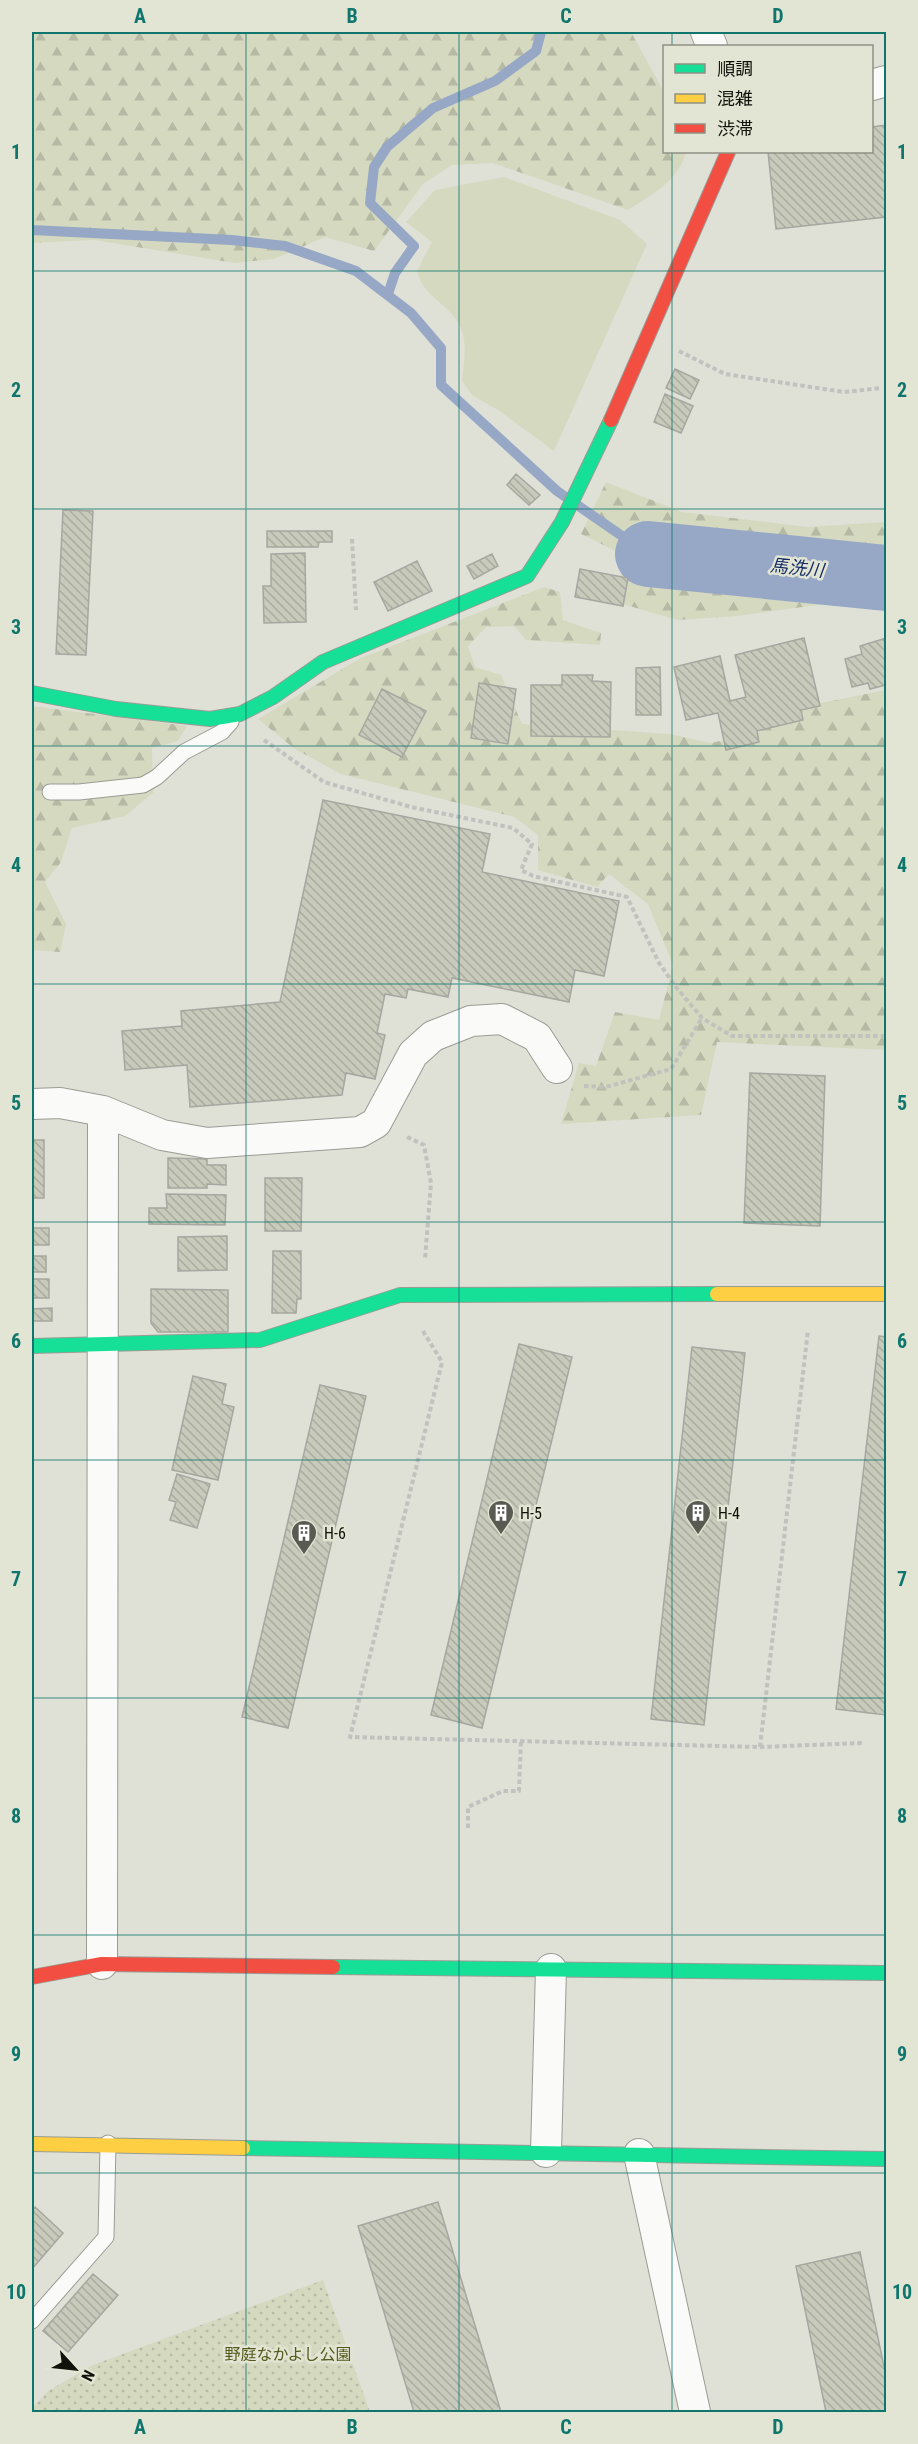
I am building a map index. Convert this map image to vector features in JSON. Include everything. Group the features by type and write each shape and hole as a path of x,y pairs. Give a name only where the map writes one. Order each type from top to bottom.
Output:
{"street":[{"path":"32,693 116,709 210,719 240,714 273,697 323,662 527,576 543,556 578,491 649,336 728,153"},
{"path":"32,1104 60,1103 102,1111 162,1135 207,1143 360,1132 376,1123 413,1054 433,1036 471,1021 502,1019 537,1037 557,1068"},
{"path":"102,1111 102,1964"},
{"path":"32,1346 103,1346 260,1340 400,1295 886,1294"},
{"path":"32,1977 102,1964 886,1973"},
{"path":"546,2152 551,1969"},
{"path":"32,2144 108,2143 886,2159"},
{"path":"639,2154 695,2412"}],"lane":[{"path":"50,792 80,792 143,784 157,777 184,752 222,732 240,714"},
{"path":"32,2321 106,2237 108,2143"}],"path":[{"path":"649,336 724,374 844,392 882,388"},
{"path":"352,538 358,647"},
{"path":"240,714 249,730 324,782 411,807 513,828 532,844 521,870 533,876 627,897 659,963 702,1018 732,1036 886,1036"},
{"path":"557,1068 579,1086 606,1088 671,1069 702,1018"},
{"path":"376,1123 424,1145 431,1184 422,1295"},
{"path":"760,1747 812,1294"},
{"path":"400,1295 442,1362 350,1737 521,1739 760,1747 862,1743"},
{"path":"468,1828 468,1807 503,1791 519,1791 521,1739"}],"green space":[{"path":"32,32 631,32 663,90 663,153 686,153 671,179 628,210 493,163 452,165 423,184 374,251 325,237 274,259 235,263 94,240 32,243"},
{"path":"504,177 620,220 647,244 554,451 498,410 473,396 462,381 465,350 461,328 452,314 424,287 417,271 432,242 406,222 435,190"},
{"path":"606,482 682,512 807,527 886,522 886,607 832,603 737,616 677,620 616,602 624,555 581,534"},
{"path":"544,587 560,592 563,620 601,633 600,645 526,640 514,626 486,627 468,646 475,667 501,675 522,724 670,734 711,743 761,732 761,715 886,690 886,1050 717,1042 701,1115 561,1124 579,1063 596,1066 615,1012 659,1020 673,965 648,904 609,874 597,887 538,870 538,835 514,817 341,774 295,749 258,719 361,658"},
{"path":"32,706 187,726 178,741 152,748 153,793 125,816 72,828 61,862 45,882 66,924 60,952 32,950"},
{"name":"野庭なかよし公園","path":"323,2280 370,2412 32,2412 32,2408 48,2391 93,2365"}],"building":[{"path":"886,125 886,217 776,229 768,153 873,153 873,127"},
{"path":"675,369 699,380 690,399 666,388"},
{"path":"665,394 693,406 681,433 654,422"},
{"path":"516,474 540,495 529,505 507,485"},
{"path":"63,510 93,511 86,655 56,654"},
{"path":"267,531 332,531 332,542 319,542 318,547 267,547"},
{"path":"305,553 306,622 264,623 263,586 271,586 271,554"},
{"path":"492,554 498,566 474,579 467,566"},
{"path":"417,561 432,591 388,611 374,582"},
{"path":"580,569 628,578 623,606 575,597"},
{"path":"804,638 820,706 801,710 803,720 757,731 759,742 726,750 718,713 686,720 674,667 720,656 730,701 746,697 735,655"},
{"path":"886,638 886,685 870,689 868,683 852,687 845,659 862,654 860,646"},
{"path":"660,667 661,715 636,715 636,668"},
{"path":"562,675 593,675 592,681 611,682 610,737 531,736 531,685 562,685"},
{"path":"479,683 516,689 508,744 471,738"},
{"path":"382,689 426,711 402,757 359,735"},
{"path":"323,800 490,834 482,872 619,901 604,976 575,970 569,1002 452,978 448,997 408,989 406,998 385,994 377,1033 385,1035 375,1079 346,1073 342,1095 190,1107 187,1065 125,1070 122,1031 182,1026 181,1011 280,1002"},
{"path":"750,1073 825,1076 820,1226 744,1223"},
{"path":"32,1140 44,1140 44,1198 32,1198"},
{"path":"168,1158 207,1159 207,1165 226,1165 226,1185 207,1184 207,1188 168,1188"},
{"path":"265,1178 302,1178 301,1231 265,1231"},
{"path":"166,1194 226,1195 225,1225 149,1224 149,1208 167,1208"},
{"path":"32,1228 49,1228 49,1245 32,1245"},
{"path":"227,1236 227,1270 178,1271 178,1237"},
{"path":"273,1251 301,1251 301,1299 297,1299 296,1313 272,1313"},
{"path":"32,1256 46,1256 46,1272 32,1272"},
{"path":"32,1279 49,1279 49,1298 32,1298"},
{"path":"151,1289 228,1290 228,1332 158,1332 151,1323"},
{"path":"52,1308 52,1321 32,1321 32,1309"},
{"path":"879,1336 886,1337 886,1715 836,1709"},
{"name":"H-5","path":"519,1344 572,1357 482,1728 431,1715"},
{"name":"H-4","path":"692,1347 745,1353 704,1725 651,1719"},
{"path":"193,1376 226,1384 222,1404 234,1407 218,1480 172,1470"},
{"name":"H-6","path":"320,1385 366,1396 288,1728 242,1717"},
{"path":"177,1474 210,1484 197,1528 170,1520 176,1502 169,1500"},
{"path":"438,2202 501,2412 414,2412 358,2226"},
{"path":"35,2207 63,2233 32,2269 32,2210"},
{"path":"860,2252 886,2376 886,2412 826,2412 796,2266"},
{"path":"93,2274 118,2295 68,2352 43,2331"}],"waterway":[{"path":"388,294 395,273 414,246 370,203 374,167 387,147 433,108 495,81 536,51 541,32"},
{"path":"32,230 232,240 285,246 356,271 411,313 441,348 441,385 557,491 648,554"},
{"name":"馬洗川","path":"648,554 886,578"}],"traffic: fast":[{"path":"32,693 116,709 210,719 240,714 273,697 323,662 527,576 562,522 611,420"},
{"path":"32,1346 260,1340 400,1295 717,1294"},
{"path":"333,1967 886,1973"},
{"path":"243,2148 886,2159"}],"traffic: slow":[{"path":"717,1294 886,1294"},
{"path":"32,2144 243,2148"}],"traffic: jam":[{"path":"611,420 728,153"},
{"path":"32,1977 102,1964 333,1967"}],"place":[{"name":"H-5","path":"501,1536"},
{"name":"H-4","path":"698,1536"},
{"name":"H-6","path":"304,1556"}]}
